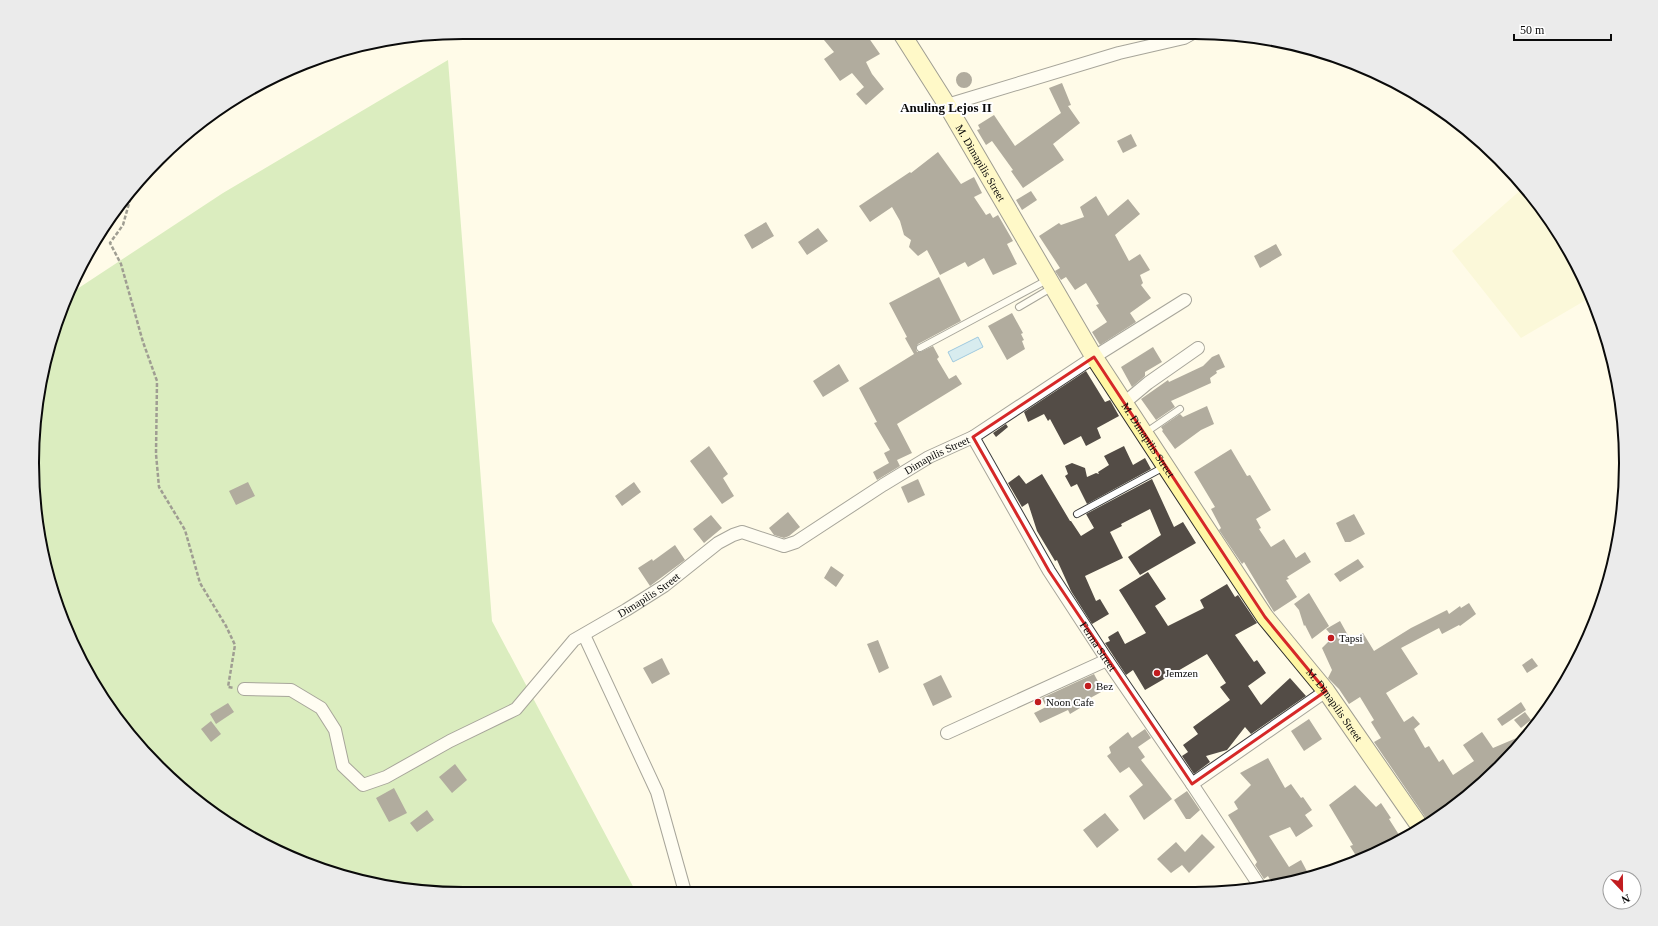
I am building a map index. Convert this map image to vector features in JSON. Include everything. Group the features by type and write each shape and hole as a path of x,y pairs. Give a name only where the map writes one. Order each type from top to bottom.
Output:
{"main road":[{"name":"M. Dimapilis Street","path":"905,39 947,105 1094,357 1144,434 1265,617 1326,691 1418,824"}],"street":[{"path":"947,105 1119,53 1180,39"},
{"name":"Dimapilis Street","path":"244,689 291,690 321,708 335,730 343,766 363,785 386,777 450,741 516,708 574,640 664,586 733,534 742,532 784,546 796,542 928,457 974,436 1094,357 1185,300"},
{"path":"1124,403 1148,383 1198,348"},
{"name":"Ferma Street","path":"974,436 1049,571 1106,660 1192,784 1257,882"},
{"path":"584,635 657,792 684,887"},
{"path":"947,733 1106,660"},
{"path":"1192,784 1326,691"}],"lane":[{"path":"1019,307 1050,283"},
{"path":"920,348 1050,283"},
{"path":"1144,434 1180,409"},
{"path":"1077,514 1166,467"}],"path":[{"path":"129,202 123,224 110,243 121,264 143,342 157,381 156,454 158,487 185,530 200,584 226,626 235,645 228,687 244,689"}],"highlighted area":[{"path":"1094,357 1265,617 1326,691 1192,784 1049,571 973,437"}],"shaded area":[{"path":"1520,191 1548,227 1575,275 1586,300 1521,338 1452,251"}],"green space":[{"path":"448,60 492,621 633,887 435,886 380,879 353,873 301,855 275,843 227,816 183,782 144,743 110,699 83,651 71,625 53,573 47,546 40,491 39,463 43,408 53,353 76,290 223,193"}],"water":[{"path":"978,337 983,347 953,362 948,352"}],"building":[{"path":"823,39 870,39 880,54 866,62 872,74 884,89 866,105 856,94 864,87 852,73 840,81 824,59 834,52"},
{"path":"964,72 970,74 972,80 970,86 964,88 958,86 956,80 958,74"},
{"path":"1062,83 1071,105 1068,106 1080,123 1053,144 1064,160 1023,188 1011,171 1013,170 992,141 986,145 977,130 980,129 978,125 994,115 1015,146 1061,113 1049,88"},
{"path":"1131,134 1137,146 1123,153 1117,141"},
{"path":"938,152 961,184 974,177 982,193 974,197 986,215 990,213 993,218 998,215 1013,241 1007,244 1017,264 993,275 984,258 968,267 965,262 940,275 927,250 918,256 909,247 911,240 904,235 900,221 892,207 870,222 859,206 910,172 911,173"},
{"path":"1031,191 1037,200 1022,210 1016,200"},
{"path":"1096,196 1108,216 1128,199 1140,214 1115,235 1129,261 1140,254 1150,270 1140,275 1143,283 1141,285 1151,298 1130,313 1136,322 1100,345 1092,332 1107,322 1096,305 1099,304 1086,283 1075,290 1066,277 1061,280 1055,271 1060,268 1039,236 1059,223 1061,225 1084,217 1080,207"},
{"path":"766,222 774,236 752,249 744,235"},
{"path":"818,228 828,241 807,255 798,242"},
{"path":"1276,244 1282,255 1260,268 1254,256"},
{"path":"939,277 961,321 918,344 916,348 917,352 920,352 933,346 939,357 937,359 949,379 956,375 962,384 897,424 912,453 897,460 900,466 877,480 873,472 889,463 884,453 890,450 874,423 877,422 859,388 914,354 889,303"},
{"path":"1012,313 1023,333 1021,334 1024,340 1022,341 1025,349 1007,360 988,326"},
{"path":"1153,347 1162,362 1145,372 1145,376 1132,387 1121,367"},
{"path":"1219,354 1225,367 1216,371 1217,373 1210,378 1211,383 1171,401 1175,407 1156,420 1141,399 1168,380 1169,382 1203,366 1212,357"},
{"path":"839,364 849,381 823,397 813,381"},
{"path":"1086,371 1105,402 1110,400 1119,416 1097,428 1101,438 1086,446 1081,436 1064,445 1050,419 1048,421 1044,414 1028,422 1024,412"},
{"path":"1207,406 1214,424 1201,430 1175,449 1162,431 1163,430 1161,427 1180,414 1183,417"},
{"path":"1006,424 1008,427 996,437 993,433"},
{"path":"709,446 728,474 723,478 734,496 722,504 690,461"},
{"path":"1124,446 1133,465 1145,458 1151,469 1087,504 1077,484 1071,487 1065,476 1068,474 1065,466 1072,463 1085,468 1087,477 1096,473 1099,474 1098,472 1109,465 1104,456"},
{"path":"1231,449 1247,476 1250,475 1271,510 1256,519 1261,528 1259,529 1271,547 1284,539 1296,558 1305,552 1311,562 1287,577 1289,579 1286,580 1297,597 1274,612 1244,562 1242,564 1219,530 1221,528 1211,509 1215,507 1194,472"},
{"path":"1042,474 1070,521 1081,536 1094,528 1086,514 1152,479 1174,527 1183,522 1196,543 1140,575 1128,557 1161,535 1150,509 1121,524 1122,526 1110,532 1123,558 1085,576 1096,601 1100,599 1109,614 1092,624 1071,591 1057,560 1055,561 1037,531 1028,503 1022,507 1008,483 1019,475 1026,484"},
{"path":"918,479 925,495 908,503 901,487"},
{"path":"248,482 255,496 236,505 229,491"},
{"path":"634,482 641,492 622,506 615,496"},
{"path":"788,512 800,527 784,538 774,535 769,528"},
{"path":"1354,514 1365,534 1350,542 1345,542 1336,523"},
{"path":"711,515 722,528 704,543 693,529"},
{"path":"675,545 685,560 650,586 638,568 652,559 653,561"},
{"path":"1358,559 1364,567 1340,582 1334,574"},
{"path":"831,566 844,575 836,587 824,578"},
{"path":"1148,572 1166,599 1155,606 1168,626 1204,608 1200,600 1227,584 1235,597 1238,595 1257,623 1235,635 1254,662 1257,660 1266,673 1248,686 1261,705 1290,678 1306,696 1251,734 1245,727 1227,750 1206,756 1210,762 1194,774 1182,756 1188,752 1183,745 1198,734 1193,727 1230,700 1220,687 1226,683 1207,654 1145,690 1133,670 1126,675 1105,643 1110,641 1108,637 1118,631 1125,644 1146,633 1119,590"},
{"path":"1309,593 1329,626 1312,639 1305,625 1304,626 1299,610 1294,604"},
{"path":"1469,603 1476,614 1460,626 1459,625 1442,634 1439,628 1401,648 1418,674 1386,693 1404,722 1413,716 1420,724 1414,729 1425,748 1429,746 1439,762 1443,759 1453,775 1474,761 1463,745 1482,732 1493,748 1518,737 1475,782 1426,819 1374,742 1381,738 1371,722 1374,720 1360,697 1349,704 1339,689 1328,678 1332,670 1322,648 1333,637 1326,629 1340,621 1350,639 1363,633 1374,651 1411,628 1447,610 1449,614 1460,606 1461,608"},
{"path":"878,640 889,668 879,673 867,644"},
{"path":"662,658 670,674 652,684 643,668"},
{"path":"1532,658 1538,666 1527,673 1522,665"},
{"path":"1094,674 1103,691 1083,702 1085,705 1070,714 1068,710 1040,723 1034,713 1046,707 1042,698"},
{"path":"941,675 952,697 933,706 923,684"},
{"path":"1521,702 1526,710 1502,726 1497,719"},
{"path":"228,703 234,712 216,724 210,714"},
{"path":"1525,712 1531,720 1521,728 1514,720"},
{"path":"1309,719 1322,739 1304,751 1291,731"},
{"path":"211,721 221,734 211,742 201,729"},
{"path":"1145,729 1151,738 1138,747 1145,757 1141,760 1172,799 1144,820 1129,796 1143,785 1129,767 1120,773 1107,756 1111,753 1109,747 1128,732 1132,738"},
{"path":"1268,758 1285,788 1291,784 1312,810 1305,815 1313,826 1296,837 1290,827 1269,836 1289,867 1301,860 1307,872 1270,880 1268,876 1264,879 1255,865 1257,862 1228,815 1238,809 1234,802 1251,785 1240,773"},
{"path":"455,764 467,780 452,793 439,777"},
{"path":"1355,785 1376,807 1381,803 1391,818 1389,819 1399,834 1356,855 1350,846 1353,845 1329,805"},
{"path":"394,788 407,813 389,822 376,798"},
{"path":"1187,791 1200,810 1190,819 1186,819 1174,800"},
{"path":"427,810 434,820 417,832 410,823"},
{"path":"1105,813 1119,830 1097,848 1083,830"},
{"path":"1202,834 1215,847 1189,873 1182,865 1171,873 1157,859 1176,842 1185,852"}],"place":[{"name":"Tapsi","path":"1331,638"},
{"name":"Jemzen","path":"1157,673"},
{"name":"Bez","path":"1088,686"},
{"name":"Noon Cafe","path":"1038,702"}],"district":[{"name":"Anuling Lejos II","path":"946,107"}]}
